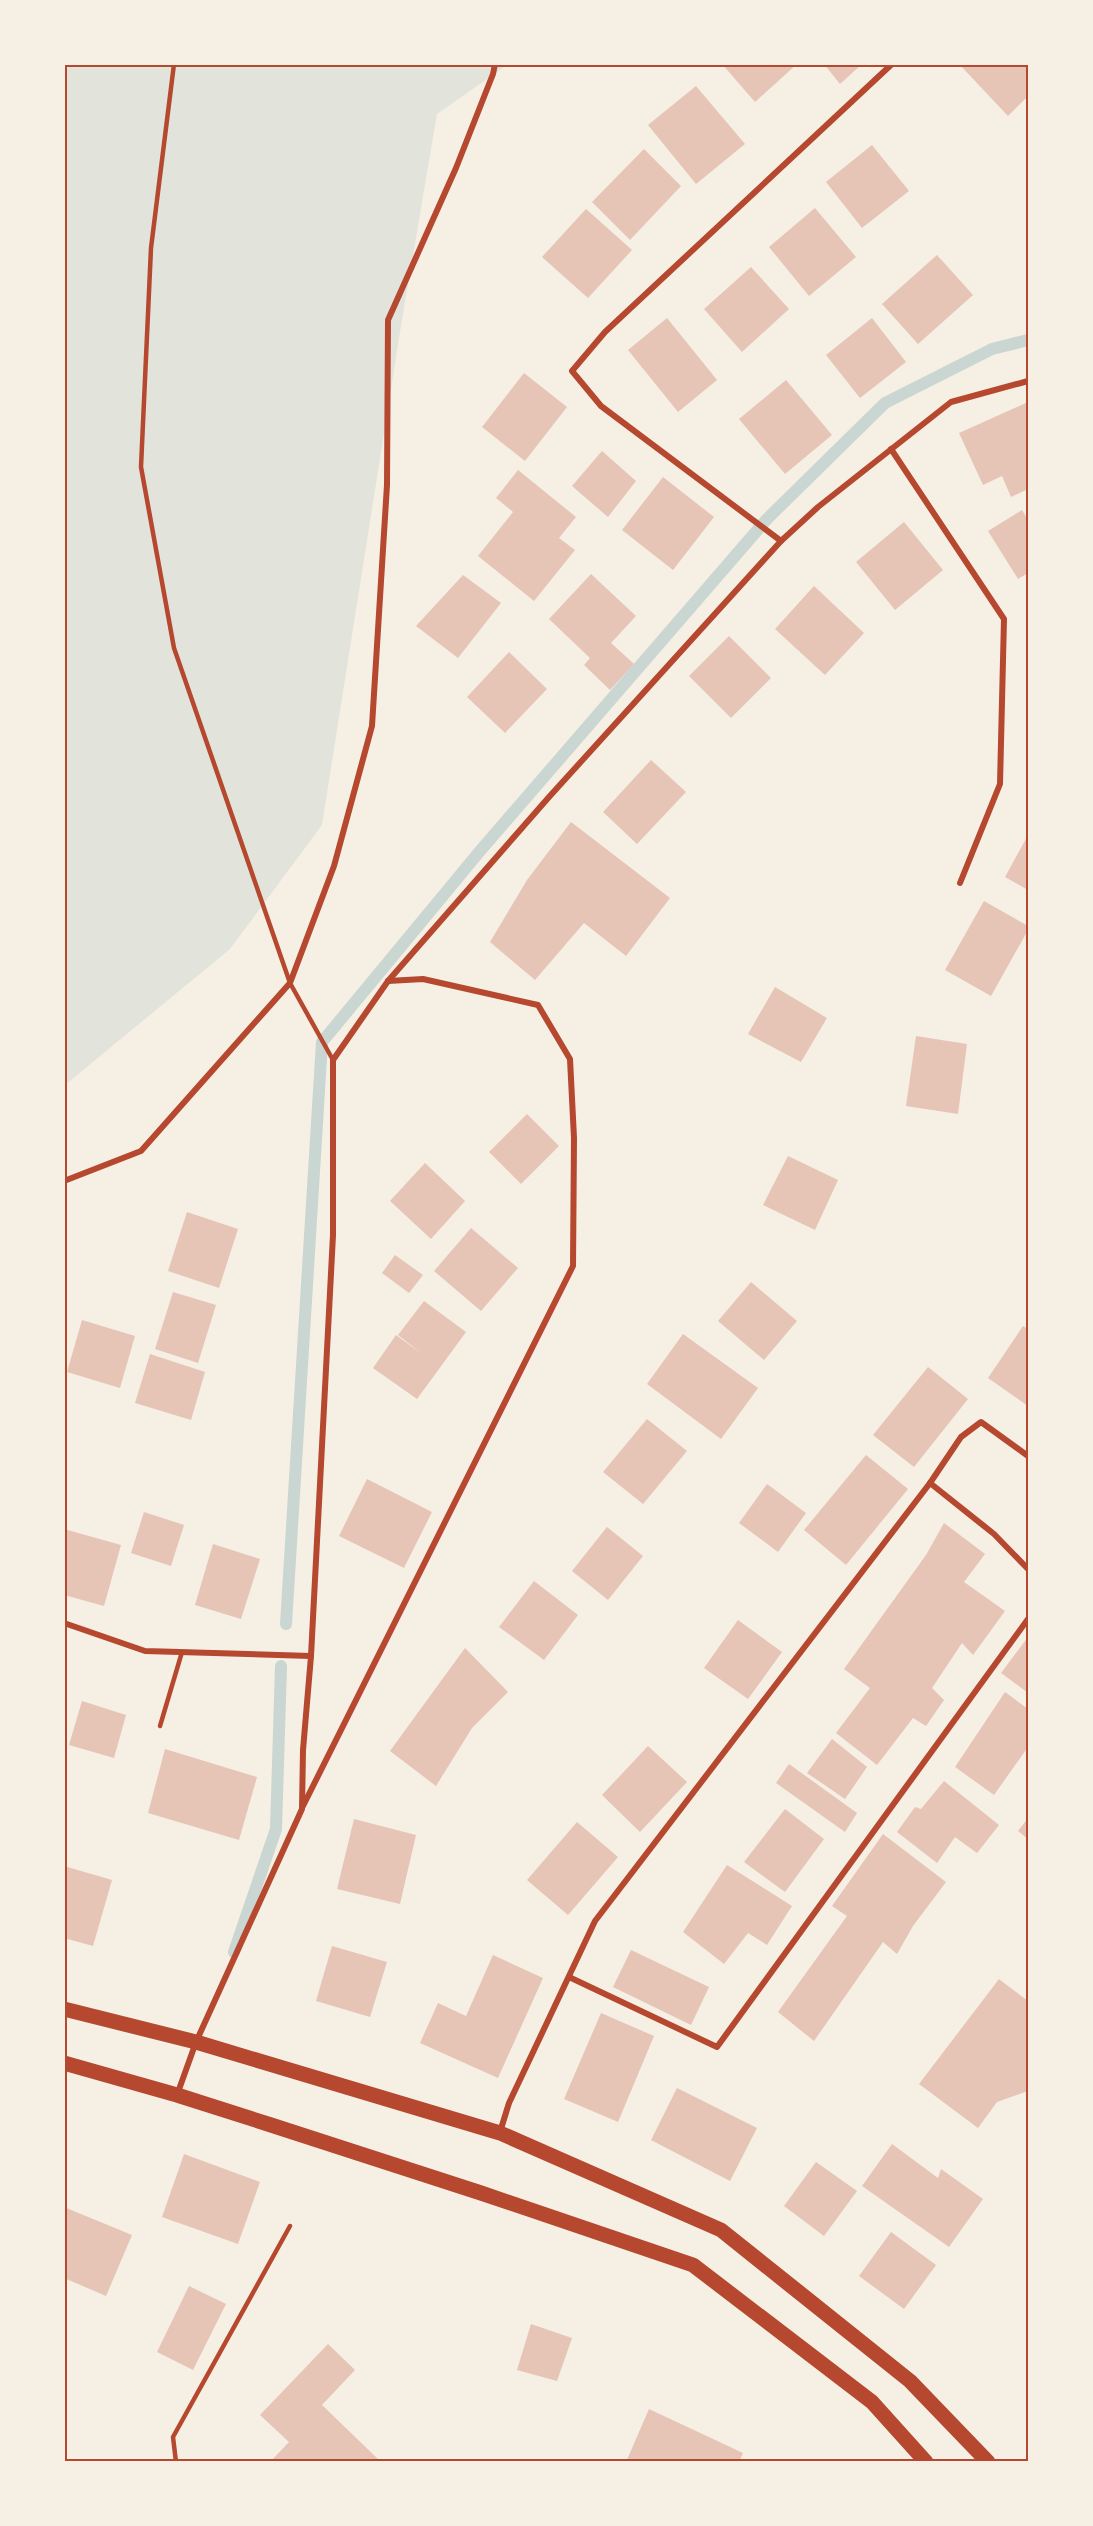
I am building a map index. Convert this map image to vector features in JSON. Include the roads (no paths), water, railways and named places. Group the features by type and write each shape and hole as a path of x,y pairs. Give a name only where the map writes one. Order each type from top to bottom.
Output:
{"main road":[{"path":"64,2009 196,2042 500,2133 721,2230 910,2381 988,2462"},
{"path":"64,2063 177,2095 481,2193 693,2265 872,2402 926,2462"}],"street":[{"path":"64,1180 141,1151 290,983 334,866 372,726 387,485 388,320 456,168 495,64"},
{"path":"781,541 601,406 572,371 605,332 891,64"},
{"path":"302,1809 303,1750 311,1656 333,1235 333,1060 388,981 549,797 781,541 818,507 951,402 1029,381"},
{"path":"891,449 1004,619 999,784 960,883"},
{"path":"177,2095 196,2042 302,1809 573,1266 574,1137 570,1059 538,1005 423,979 388,981"},
{"path":"500,2133 509,2103 595,1921 930,1483 961,1437 981,1422 1029,1456"},
{"path":"930,1483 994,1534 1029,1569"},
{"path":"569,1977 717,2047 1029,1619"},
{"path":"64,1623 145,1650 311,1656"}],"lane":[{"path":"174,64 151,248 141,467 174,648 290,983 333,1060"},
{"path":"160,1726 182,1652"},
{"path":"176,2462 173,2437 290,2226"}],"waterway":[{"path":"286,1624 322,1042 480,851 767,519 885,403 992,349 1028,340"},
{"path":"234,1952 276,1829 281,1666"}]}
